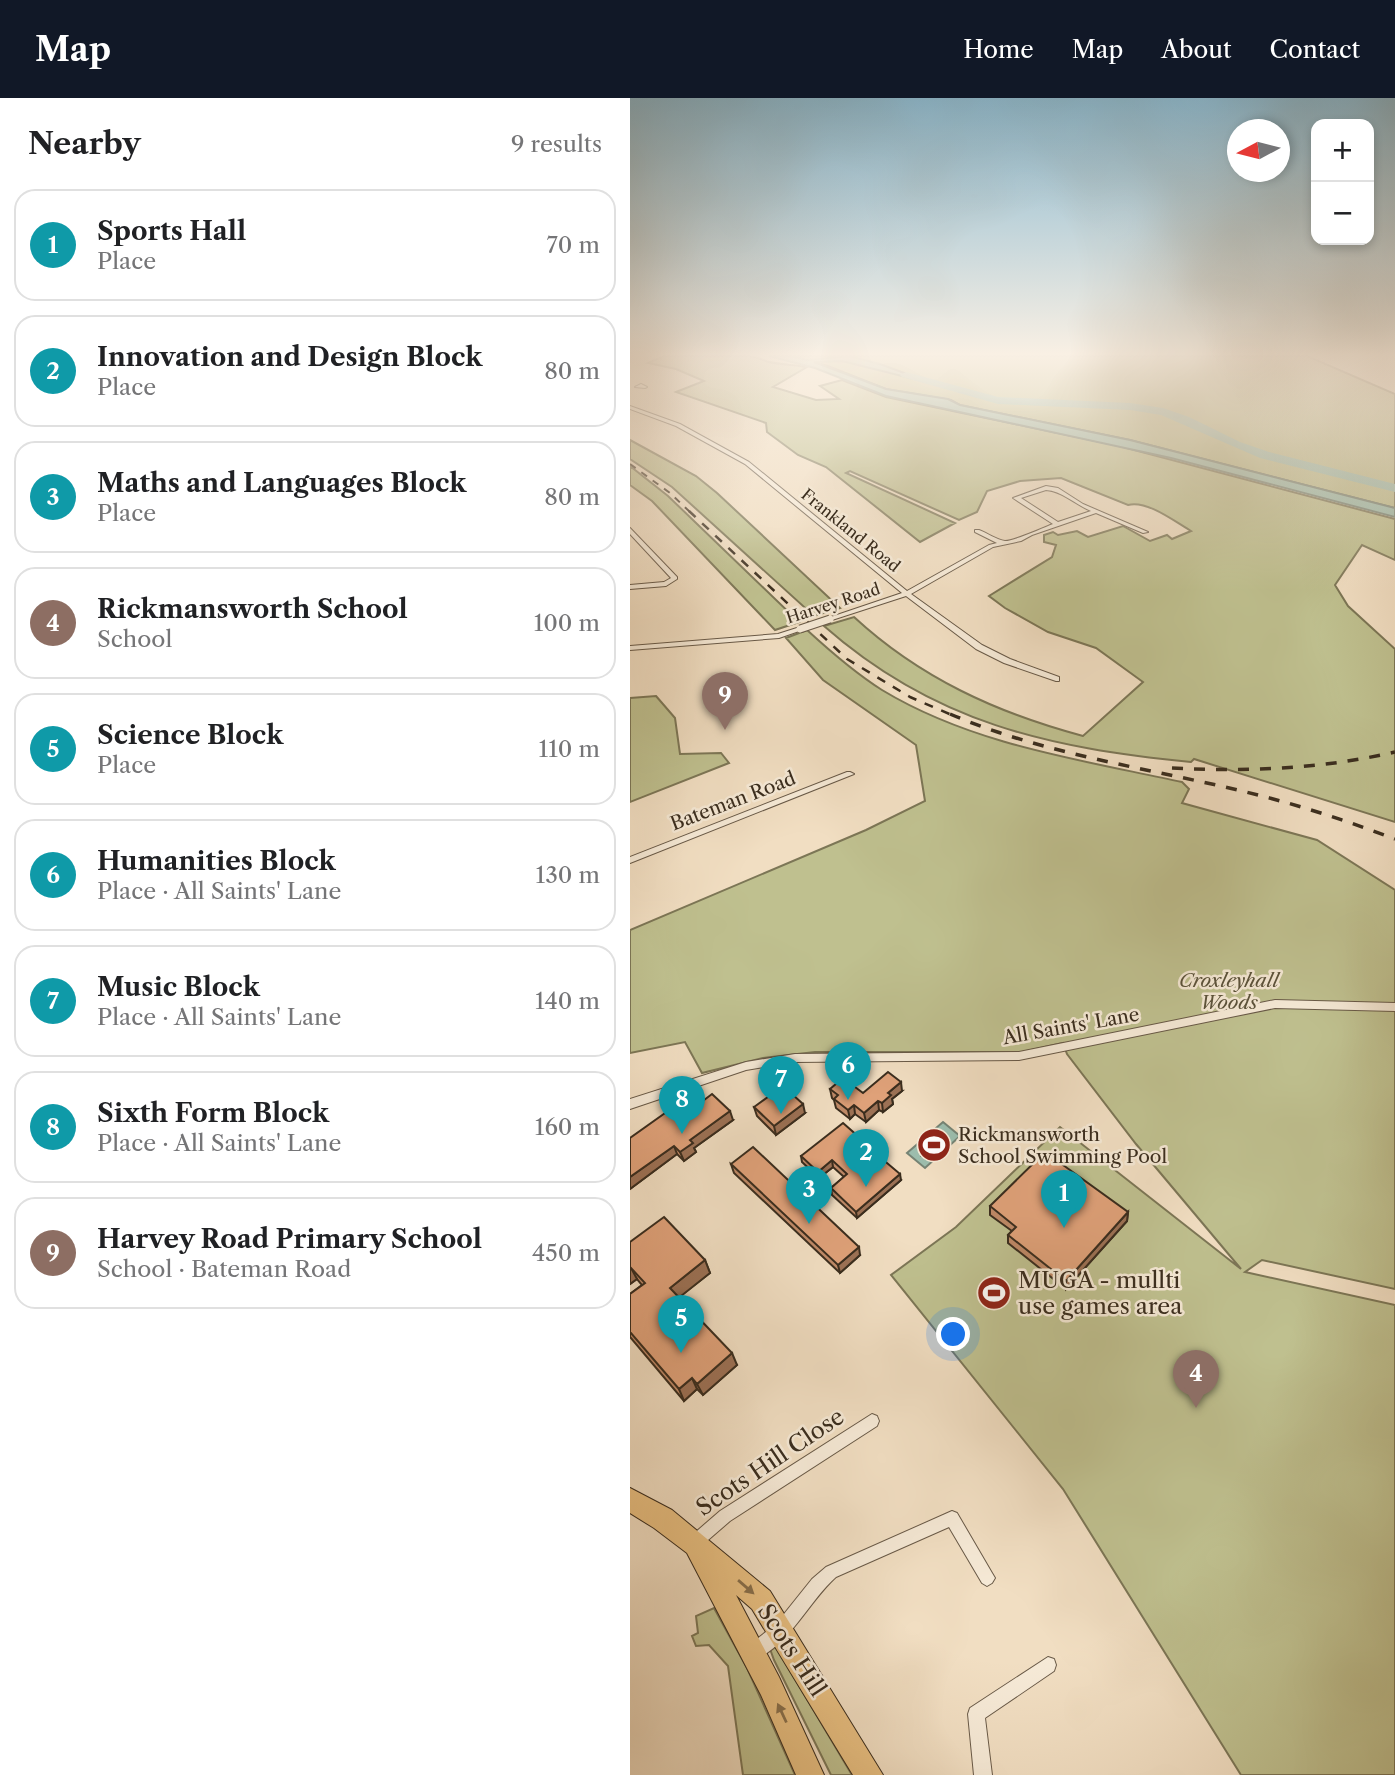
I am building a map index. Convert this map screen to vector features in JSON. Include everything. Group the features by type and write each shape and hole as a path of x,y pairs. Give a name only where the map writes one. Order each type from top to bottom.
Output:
{"main road":[{"name":"Scots Hill","path":"630,1500 663,1519 695,1543 761,1600 782,1630 869,1775"},
{"name":"Scots Hill","path":"695,1543 753,1653 810,1775"}],"street":[{"name":"Frankland Road","path":"695,434 747,463 907,594 979,647 1007,661 1056,679"},
{"path":"1056,524 1016,499 1018,496 1054,488 1097,512 1145,532"},
{"name":"Harvey Road","path":"630,648 779,636 907,594 991,546 1019,540 1056,524 1097,512"},
{"path":"630,530 675,578 666,584 630,586"},
{"path":"977,531 1003,543"},
{"name":"Bateman Road","path":"630,860 850,774"},
{"name":"All Saints' Lane","path":"630,1104 746,1066 795,1059 1020,1056 1275,1004 1395,1007"},
{"name":"Scots Hill Close","path":"695,1543 725,1516 872,1421"},
{"path":"753,1653 782,1630 817,1584 831,1572 952,1518 987,1578"},
{"path":"983,1775 975,1714 1048,1665"}],"green space":[{"path":"770,434 1063,434 1119,446 1395,519 1395,560 1362,545 1335,585 1348,606 1395,649 1395,822 1194,759 1191,762 1089,748 995,725 951,708 908,686 866,659 824,626 854,617 906,658 961,691 1020,716 1083,736 1143,682 1096,648 1048,632 989,596 1052,557 1056,545 1044,542 1044,535 1077,531 1088,537 1123,526 1150,541 1167,535 1172,539 1191,531 1169,517 1152,508 1128,505 1061,478 1020,481 987,491 977,512 959,520 850,471 846,473 955,523 920,542 826,467 798,455"},
{"path":"1102,434 1395,434 1395,508"},
{"path":"630,440 696,476 840,608 814,616 672,487 630,459"},
{"path":"630,466 668,496 799,622 775,630 652,501 630,485"},
{"name":"Croxleyhall Woods","path":"807,630 862,677 917,709 990,737 1028,748 1182,782 1189,789 1182,803 1317,840 1395,890 1395,1289 1262,1260 1245,1272 1395,1305 1395,1775 1241,1775 1063,1489 891,1275 956,1227 1060,1127 1241,1269 1136,1144 1067,1054 1063,1043 1022,1052 815,1052 763,1058 702,1073 685,1042 630,1053 630,930 866,830 925,801 916,745 823,680 786,638"},
{"path":"656,696 675,718 680,754 721,753 729,763 630,802 630,698"},
{"path":"714,1608 747,1668 795,1775 743,1775 728,1666 709,1645 696,1646 692,1636 698,1633 696,1616"},
{"path":"772,1646 776,1647 852,1775 831,1775 774,1660 770,1649"}],"water":[{"path":"1062,434 1102,434 1130,440 1395,508 1395,517 1171,458"},
{"name":"Rickmansworth School Swimming Pool","path":"943,1122 960,1136 925,1168 907,1153"}],"building":[{"path":"888,1072 901,1082 888,1093 891,1095 882,1103 878,1101 864,1113 854,1105 848,1110 834,1099 838,1095 830,1089 843,1078 863,1093"},
{"path":"783,1086 803,1104 774,1126 754,1107"},
{"path":"712,1094 730,1111 690,1140 693,1143 680,1152 674,1146 630,1177 630,1138 682,1101 691,1110"},
{"path":"843,1123 860,1138 847,1148 863,1162 874,1152 900,1174 856,1212 831,1188 847,1174 832,1160 818,1172 801,1156"},
{"path":"753,1147 859,1247 838,1265 731,1164"},
{"path":"1045,1152 1128,1212 1066,1281 1008,1235 1016,1227 990,1206"},
{"path":"664,1217 705,1260 670,1288 732,1353 697,1384 692,1378 679,1389 630,1332 630,1294 645,1283 630,1267 630,1242"}],"waterway":[{"path":"1214,434 1264,455 1395,488"}],"railway":[{"path":"630,464 670,493 691,513"},
{"path":"689,511 847,659 910,697 954,716"},
{"path":"950,714 1025,741 1276,800 1395,839"},
{"path":"1172,768 1228,770 1312,766 1395,752"}],"place":[{"name":"Harvey Road Primary School","path":"725,730"},
{"name":"Humanities Block","path":"848,1100"},
{"name":"Music Block","path":"781,1114"},
{"name":"Sixth Form Block","path":"682,1134"},
{"name":"Rickmansworth School Swimming Pool","path":"934,1145"},
{"name":"Innovation and Design Block","path":"866,1187"},
{"name":"Maths and Languages Block","path":"809,1224"},
{"name":"Sports Hall","path":"1064,1228"},
{"name":"MUGA - mullti use games area","path":"994,1293"},
{"name":"Science Block","path":"681,1353"},
{"name":"Rickmansworth School","path":"1196,1408"}]}
